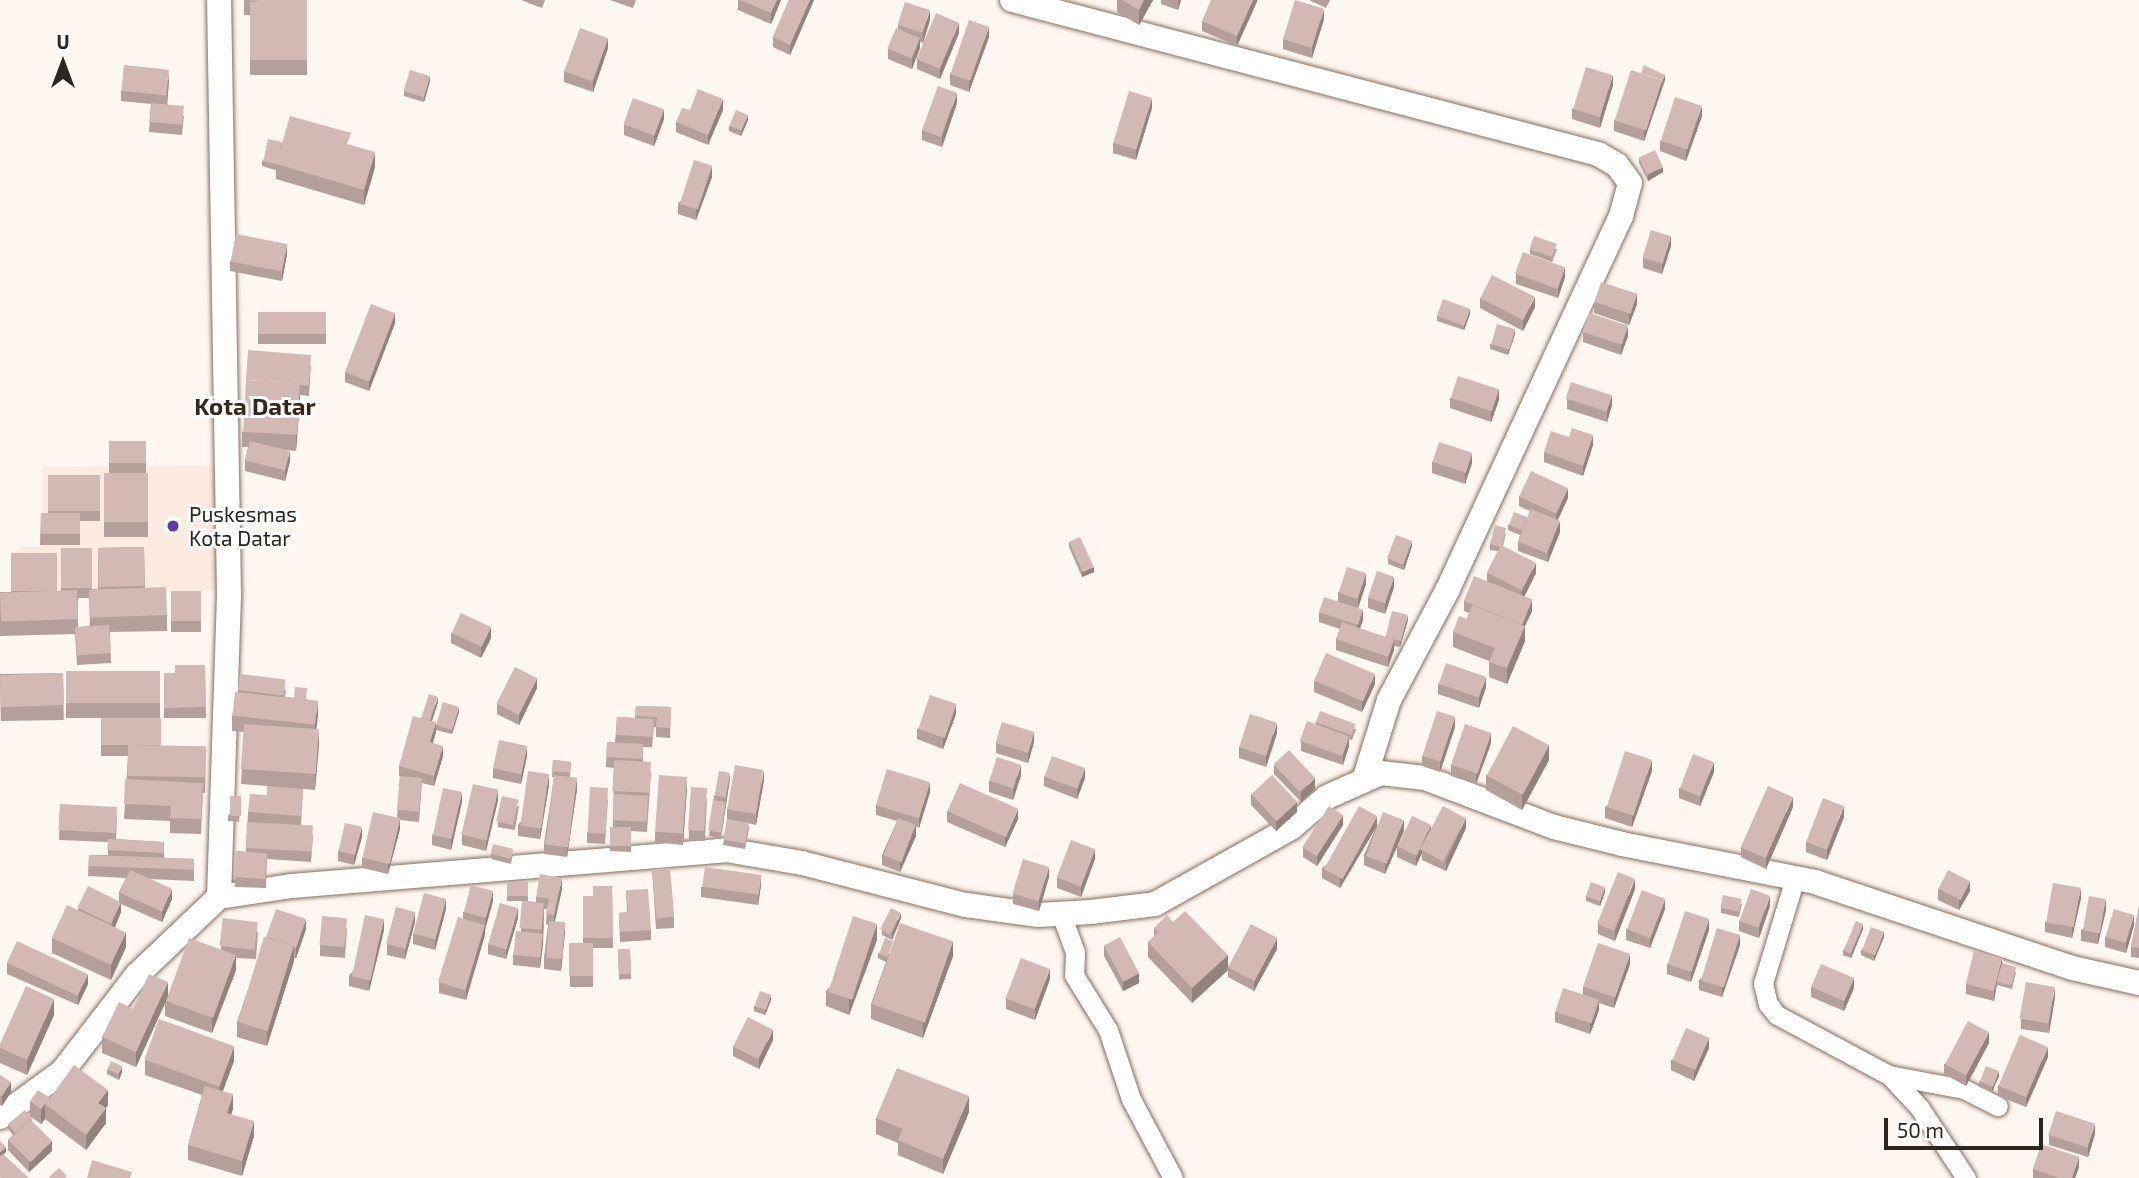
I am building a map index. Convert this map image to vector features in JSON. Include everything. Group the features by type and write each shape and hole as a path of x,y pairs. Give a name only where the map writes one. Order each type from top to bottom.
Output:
{"street":[{"path":"219,0 229,594 219,897"},
{"path":"1012,0 1598,154 1617,165 1630,183 1621,216 1448,589 1389,700 1366,777"},
{"path":"0,1116 62,1072 137,975 219,897 292,886 726,850 802,863 966,905 1061,914 1155,904 1292,828 1327,797 1366,777 1409,774 1554,827 1795,878 2072,968 2139,982"},
{"path":"1795,878 1763,983 1768,1004 1777,1015 1889,1075 1964,1089 1998,1105"},
{"path":"1061,914 1075,952 1074,975 1108,1030 1131,1098 1173,1178"},
{"path":"1889,1075 1919,1107 1966,1178"}],"shaded area":[{"path":"215,465 217,590 18,592 18,547 42,547 42,467"}],"building":[{"path":"244,0 307,0 307,60 250,60 250,2 260,1"},
{"path":"740,0 777,0 771,13"},
{"path":"789,0 810,0 790,45 773,37"},
{"path":"1122,0 1144,0 1139,10"},
{"path":"1211,0 1253,0 1237,36 1202,21"},
{"path":"1295,0 1324,9 1312,48 1283,39"},
{"path":"905,2 930,10 922,33 898,25"},
{"path":"936,13 959,23 939,69 916,59"},
{"path":"969,20 989,27 970,81 950,74"},
{"path":"580,28 608,38 592,81 564,71"},
{"path":"896,28 920,38 911,58 887,48"},
{"path":"124,65 169,70 166,96 121,91"},
{"path":"1644,65 1665,75 1662,83 1662,80 1641,73"},
{"path":"1586,67 1613,75 1600,117 1573,109"},
{"path":"410,70 430,76 424,97 404,91"},
{"path":"1631,70 1662,80 1646,131 1615,120"},
{"path":"938,86 957,93 941,137 922,130"},
{"path":"698,89 723,99 708,135 676,122 682,108 690,110"},
{"path":"1129,91 1152,98 1136,150 1113,143"},
{"path":"1675,97 1702,106 1687,149 1661,141"},
{"path":"633,98 664,109 654,136 623,124"},
{"path":"151,103 184,106 182,125 149,122"},
{"path":"736,110 748,115 741,131 729,126"},
{"path":"290,116 351,133 347,144 375,152 364,190 276,164"},
{"path":"268,139 282,142 277,164 263,161"},
{"path":"1655,150 1663,167 1647,175 1639,158"},
{"path":"694,160 712,166 698,210 680,204"},
{"path":"1651,230 1671,236 1663,264 1643,258"},
{"path":"236,234 287,244 282,271 231,261"},
{"path":"1534,236 1557,244 1552,257 1529,249"},
{"path":"1523,252 1565,267 1557,289 1515,274"},
{"path":"1492,275 1535,297 1523,320 1480,298"},
{"path":"1601,282 1637,294 1631,314 1595,302"},
{"path":"1443,299 1470,309 1464,326 1437,316"},
{"path":"371,304 395,313 369,381 345,372"},
{"path":"258,312 326,312 326,334 258,334"},
{"path":"1589,313 1628,326 1622,345 1583,332"},
{"path":"1497,324 1515,329 1509,349 1491,344"},
{"path":"248,350 311,355 309,386 300,383 246,380"},
{"path":"1458,376 1499,389 1492,411 1451,398"},
{"path":"246,380 300,383 297,435 243,432"},
{"path":"1571,382 1612,395 1607,411 1566,398"},
{"path":"1572,428 1593,435 1583,466 1544,452 1551,431 1569,437"},
{"path":"109,441 146,441 146,463 109,463"},
{"path":"250,441 290,451 285,470 245,460"},
{"path":"1439,442 1472,453 1466,473 1433,462"},
{"path":"1531,471 1568,488 1556,514 1519,496"},
{"path":"104,473 148,473 148,522 104,522"},
{"path":"48,475 100,475 100,511 48,511"},
{"path":"1531,509 1560,521 1547,553 1518,541"},
{"path":"1514,512 1527,517 1522,530 1509,525"},
{"path":"41,513 80,513 80,534 41,534"},
{"path":"1495,525 1506,528 1500,547 1490,544"},
{"path":"1396,535 1412,541 1403,564 1387,558"},
{"path":"1080,537 1094,567 1083,572 1069,542"},
{"path":"1501,545 1536,563 1522,590 1487,573"},
{"path":"144,547 145,586 99,587 98,548"},
{"path":"61,548 92,548 92,588 61,588"},
{"path":"11,553 57,553 57,591 11,591"},
{"path":"1347,567 1366,573 1358,599 1339,593"},
{"path":"1377,571 1394,577 1385,603 1368,597"},
{"path":"1474,576 1532,600 1522,625 1464,601"},
{"path":"166,587 167,615 90,618 89,590"},
{"path":"77,590 78,619 1,622 0,593"},
{"path":"171,591 201,591 201,621 171,621"},
{"path":"1324,597 1363,610 1358,625 1319,612"},
{"path":"1472,605 1525,626 1507,668 1489,662 1495,648 1453,632 1459,616 1467,619"},
{"path":"1392,611 1408,615 1401,641 1385,637"},
{"path":"461,613 491,627 482,647 452,633"},
{"path":"1342,622 1394,640 1388,657 1336,639"},
{"path":"109,625 111,653 77,655 75,627"},
{"path":"1326,653 1375,674 1363,701 1314,681"},
{"path":"1446,663 1486,677 1479,697 1439,684"},
{"path":"175,665 205,665 206,707 164,708 164,673 175,673"},
{"path":"515,667 537,678 519,715 496,704"},
{"path":"66,671 160,671 160,703 66,703"},
{"path":"63,673 64,705 1,707 0,675"},
{"path":"240,674 286,680 284,695 238,690"},
{"path":"295,687 307,688 306,699 294,698"},
{"path":"235,692 318,701 315,725 232,716"},
{"path":"429,694 438,697 430,721 421,718"},
{"path":"930,695 956,704 945,738 918,729"},
{"path":"443,702 459,707 452,730 436,725"},
{"path":"636,706 671,707 670,728 656,727 657,717 635,716"},
{"path":"1320,711 1356,724 1352,735 1316,722"},
{"path":"1437,711 1455,717 1441,762 1422,756"},
{"path":"1250,714 1277,723 1266,756 1239,747"},
{"path":"413,716 436,722 430,742 443,746 434,776 399,766"},
{"path":"617,717 654,719 653,737 616,735"},
{"path":"101,718 161,718 161,745 101,745"},
{"path":"1307,721 1349,736 1342,756 1300,741"},
{"path":"1002,722 1035,732 1028,753 996,743"},
{"path":"244,724 319,729 316,774 241,769"},
{"path":"1465,724 1491,733 1477,774 1451,765"},
{"path":"1513,726 1549,745 1523,795 1487,775"},
{"path":"499,740 527,746 521,774 493,768"},
{"path":"607,742 643,744 642,759 606,757"},
{"path":"128,745 206,746 205,777 127,776"},
{"path":"1289,750 1315,778 1300,792 1274,764"},
{"path":"1625,751 1652,760 1633,816 1607,807"},
{"path":"1693,754 1714,762 1700,796 1680,789"},
{"path":"1052,756 1085,768 1077,789 1044,777"},
{"path":"997,757 1021,765 1013,789 989,781"},
{"path":"553,760 571,762 570,773 552,771"},
{"path":"614,760 651,762 649,793 612,791"},
{"path":"735,765 764,770 756,814 727,809"},
{"path":"887,769 930,782 919,818 876,805"},
{"path":"528,771 549,774 541,828 520,825"},
{"path":"719,771 730,773 725,798 715,796"},
{"path":"554,775 577,778 568,847 545,844"},
{"path":"659,775 687,777 683,834 655,832"},
{"path":"1272,775 1297,802 1277,821 1252,794"},
{"path":"400,776 422,778 419,812 397,810"},
{"path":"125,779 203,783 201,819 170,818 171,806 124,804"},
{"path":"960,783 1018,809 1006,837 947,811"},
{"path":"473,784 498,790 487,841 461,835"},
{"path":"267,786 303,789 301,816 248,812 250,794 267,795"},
{"path":"1768,786 1793,797 1765,858 1741,847"},
{"path":"590,787 608,788 606,834 588,833"},
{"path":"691,787 707,788 704,831 688,830"},
{"path":"443,788 462,792 452,839 433,835"},
{"path":"614,794 648,796 647,822 613,820"},
{"path":"230,796 241,796 241,816 230,816"},
{"path":"502,796 519,800 513,825 496,821"},
{"path":"1823,798 1844,806 1827,850 1806,842"},
{"path":"713,800 726,802 721,833 708,831"},
{"path":"60,804 117,807 116,833 59,830"},
{"path":"1329,806 1343,815 1317,856 1302,847"},
{"path":"1359,806 1377,816 1342,879 1324,869"},
{"path":"1443,806 1466,818 1443,861 1420,849"},
{"path":"373,812 400,818 390,864 362,858"},
{"path":"1383,812 1404,820 1387,864 1366,856"},
{"path":"1412,816 1431,825 1417,856 1398,847"},
{"path":"898,818 916,825 901,862 884,855"},
{"path":"727,819 749,823 745,844 723,840"},
{"path":"247,822 313,825 312,851 246,848"},
{"path":"345,823 362,827 355,855 338,851"},
{"path":"610,827 631,827 631,846 610,846"},
{"path":"108,839 164,842 163,853 107,850"},
{"path":"1071,840 1095,849 1081,887 1057,877"},
{"path":"493,844 513,849 511,859 491,854"},
{"path":"236,851 267,853 265,879 234,877"},
{"path":"89,855 194,859 194,870 89,866"},
{"path":"1023,859 1049,867 1038,901 1012,893"},
{"path":"705,867 761,875 759,895 702,887"},
{"path":"670,868 674,917 656,918 652,870"},
{"path":"130,870 172,889 162,912 120,893"},
{"path":"1948,870 1970,881 1961,900 1938,889"},
{"path":"1618,872 1635,879 1614,931 1597,924"},
{"path":"540,874 562,878 554,915 546,914 549,899 536,897"},
{"path":"507,882 528,882 528,896 507,896"},
{"path":"1591,882 1605,887 1600,901 1586,896"},
{"path":"2053,883 2081,888 2074,927 2046,922"},
{"path":"471,885 493,891 486,918 464,912"},
{"path":"88,886 121,902 111,924 77,908"},
{"path":"593,886 612,886 613,938 583,938 583,896 593,896"},
{"path":"648,889 651,930 620,932 619,913 628,912 626,890"},
{"path":"1751,889 1770,896 1758,928 1739,921"},
{"path":"1642,890 1665,899 1650,938 1627,929"},
{"path":"424,893 446,899 435,940 413,934"},
{"path":"1723,895 1742,899 1739,912 1720,908"},
{"path":"2089,896 2106,899 2100,933 2083,930"},
{"path":"522,901 544,903 542,930 520,928"},
{"path":"500,903 518,908 506,950 488,944"},
{"path":"67,905 126,932 111,965 52,938"},
{"path":"2139,906 2139,948 2131,947"},
{"path":"396,907 415,912 405,949 386,944"},
{"path":"891,908 901,913 890,934 880,929"},
{"path":"276,909 306,919 296,948 266,937"},
{"path":"2114,909 2134,915 2126,943 2106,937"},
{"path":"1185,911 1228,955 1192,988 1148,942 1158,932 1154,928 1167,915 1173,922"},
{"path":"1685,911 1709,919 1691,972 1668,964"},
{"path":"365,915 384,919 370,981 352,977"},
{"path":"322,916 347,918 344,947 319,945"},
{"path":"853,916 877,924 852,1000 828,992"},
{"path":"458,917 485,925 465,990 438,982"},
{"path":"223,918 258,922 254,950 220,946"},
{"path":"549,921 565,922 562,959 546,958"},
{"path":"1856,921 1863,924 1851,954 1843,950"},
{"path":"900,923 953,941 925,1023 872,1004"},
{"path":"1251,924 1277,938 1254,981 1228,967"},
{"path":"1871,927 1884,932 1875,955 1862,950"},
{"path":"1717,928 1740,935 1724,988 1701,981"},
{"path":"516,931 543,934 540,958 513,955"},
{"path":"264,937 294,946 268,1031 238,1022"},
{"path":"1120,937 1139,973 1123,982 1104,945"},
{"path":"189,938 236,955 213,1018 166,1001"},
{"path":"885,938 893,941 887,957 879,954"},
{"path":"17,941 88,974 78,996 7,963"},
{"path":"569,943 593,943 593,976 569,976"},
{"path":"1598,943 1630,954 1615,998 1583,986"},
{"path":"618,949 630,949 631,974 619,974"},
{"path":"1974,951 2002,958 1994,991 1966,984"},
{"path":"1021,958 1050,969 1035,1009 1006,998"},
{"path":"2002,963 2016,967 2011,985 1997,981"},
{"path":"1821,964 1854,978 1844,1001 1811,987"},
{"path":"149,974 168,982 136,1052 102,1037 119,1002 133,1009"},
{"path":"2026,982 2055,987 2048,1023 2020,1018"},
{"path":"26,986 54,999 27,1060 0,1048"},
{"path":"1563,988 1599,1000 1591,1024 1555,1012"},
{"path":"760,991 771,995 766,1010 755,1006"},
{"path":"748,1017 773,1030 758,1059 733,1046"},
{"path":"159,1019 234,1046 219,1087 144,1059"},
{"path":"1968,1021 1989,1032 1966,1076 1945,1064"},
{"path":"1686,1028 1709,1038 1695,1070 1672,1060"},
{"path":"2020,1035 2048,1047 2026,1097 1999,1086"},
{"path":"111,1061 122,1066 118,1074 107,1069"},
{"path":"74,1065 108,1090 98,1103 106,1108 86,1135 45,1104 41,1109 30,1101 38,1090 50,1098"},
{"path":"1986,1066 1999,1071 1993,1087 1980,1082"},
{"path":"897,1068 969,1096 943,1159 898,1140 903,1129 876,1118"},
{"path":"0,1075 11,1082 2,1096 0,1095"},
{"path":"205,1086 233,1094 227,1113 254,1121 242,1161 188,1145"},
{"path":"25,1110 32,1118 15,1133 8,1124"},
{"path":"2056,1111 2095,1124 2087,1147 2048,1135"},
{"path":"30,1119 52,1141 31,1162 9,1140"},
{"path":"0,1141 6,1147 0,1152"},
{"path":"2041,1144 2079,1157 2072,1178 2059,1178 2033,1169"},
{"path":"3,1154 29,1178 1,1178 0,1156"},
{"path":"92,1160 132,1172 130,1178 87,1178"},
{"path":"59,1168 67,1176 65,1178 49,1177"}],"place":[{"name":"Puskesmas Kota Datar","path":"173,526"}],"district":[{"name":"Kota Datar","path":"255,406"}]}
